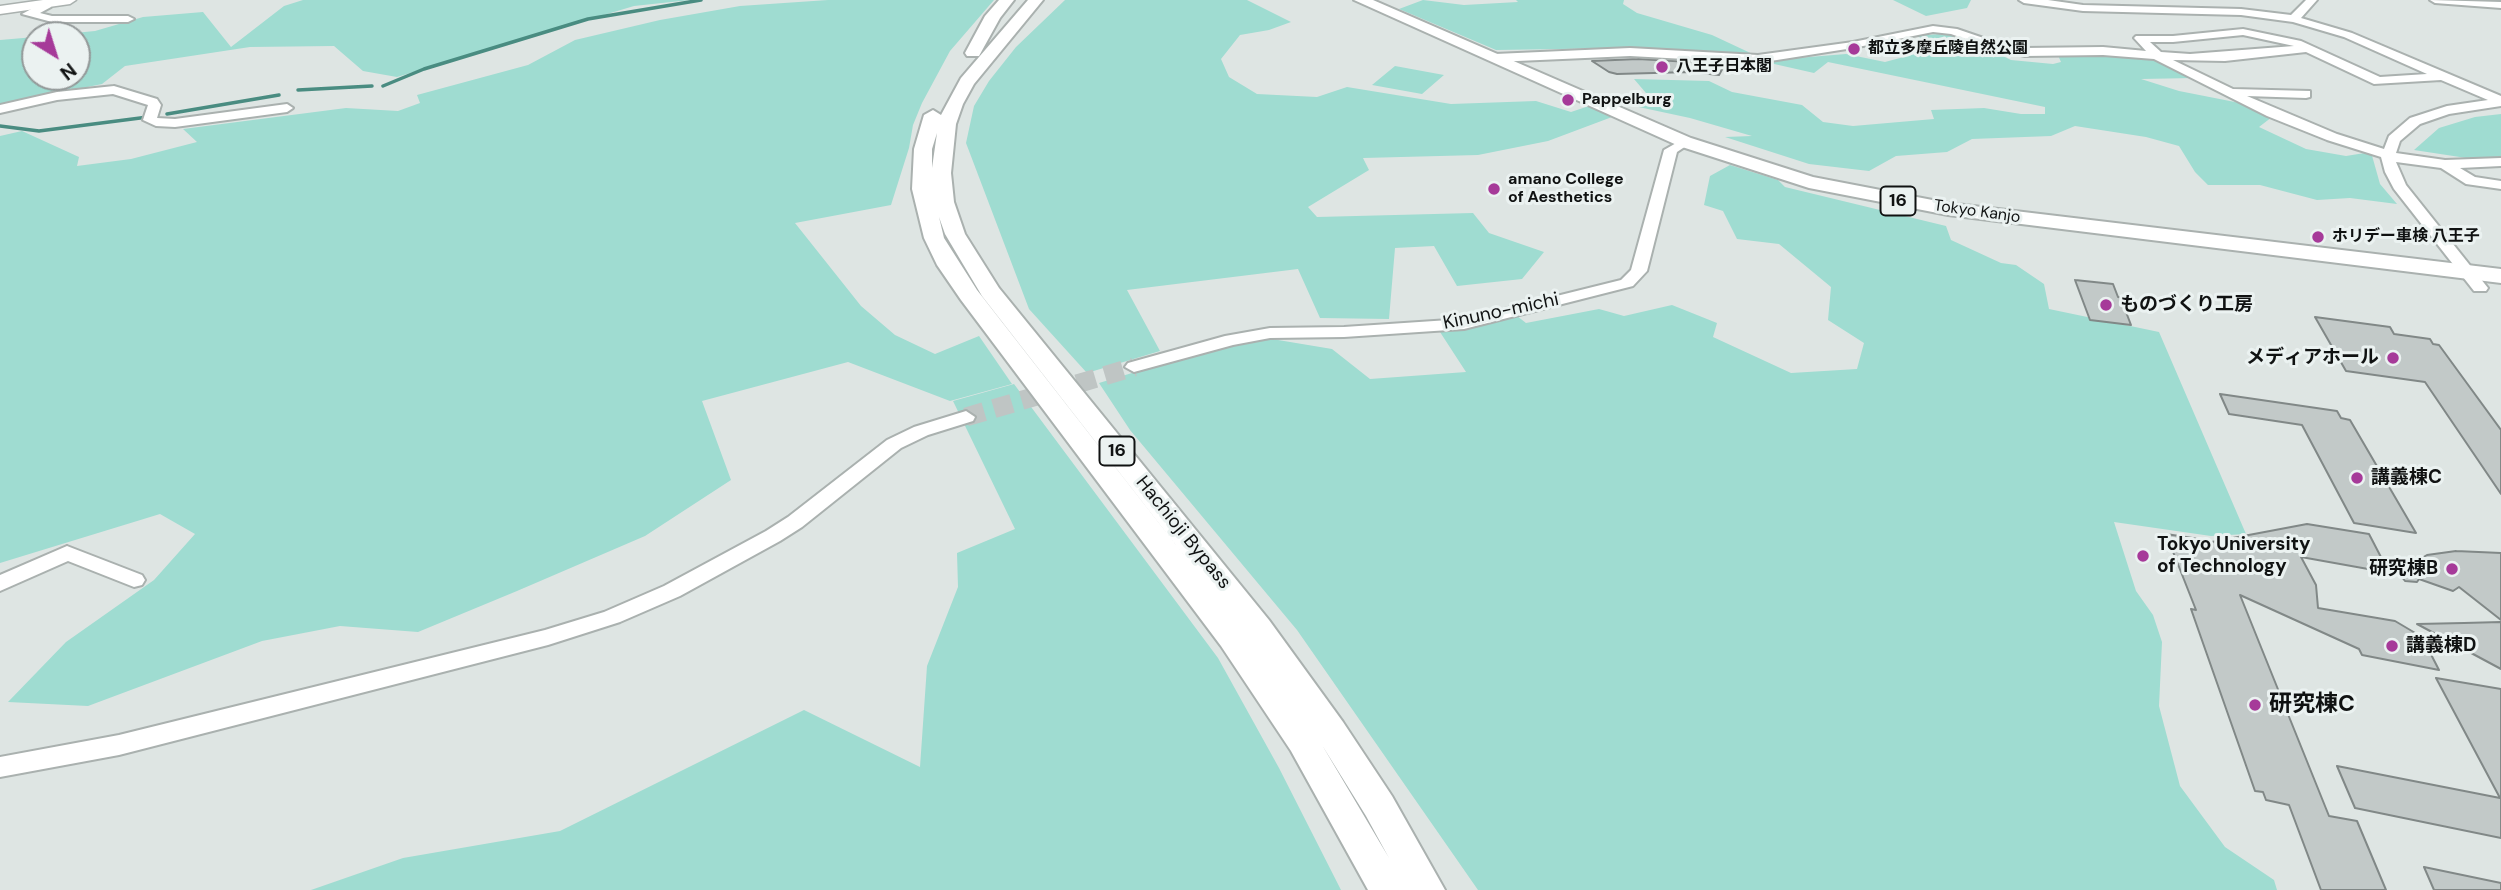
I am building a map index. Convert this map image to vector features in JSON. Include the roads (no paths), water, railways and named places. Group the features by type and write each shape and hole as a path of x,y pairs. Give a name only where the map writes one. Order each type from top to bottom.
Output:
{"highway":[{"name":"16","path":"978,57 993,16 1007,0"},
{"name":"Hachioji Bypass","path":"1022,0 978,57 954,104 942,147 943,195 960,243 990,291 1266,639 1331,731 1379,806 1426,890"},
{"name":"Hachioji Bypass","path":"1036,0 978,57 937,103 923,149 922,190 934,238 969,295 1181,570 1256,672 1316,764 1387,888"},
{"name":"16","path":"978,57 1052,0"},
{"name":"Tokyo Kanjo","path":"1361,0 1685,142 1774,172 1893,200 2474,280 2501,276"}],"main road":[{"path":"0,9 71,0"}],"street":[{"path":"2024,0 2095,8 2212,11 2294,19 2348,35 2501,102"},
{"path":"2294,19 2312,0"},
{"path":"2435,0 2501,5"},
{"path":"49,2 46,7 28,14 75,20 128,19"},
{"path":"2212,11 2243,33"},
{"path":"1495,58 1630,52 1758,59 1853,45 1933,29 1961,33 2013,51 2225,57 2307,48"},
{"path":"2443,76 2378,81 2307,48 2276,37 2243,33 2173,39 2140,38 2157,56 2301,126 2388,156 2445,164 2501,162"},
{"path":"0,109 57,96 114,90 153,102 155,105 150,120 156,122 175,123 287,108"},
{"path":"2230,92 2306,94"},
{"path":"2474,280 2399,186 2388,156 2394,139 2415,121 2447,110 2501,102"},
{"name":"Kinuno-michi","path":"1134,367 1231,340 1270,333 1344,332 1464,324 1627,284 1639,271 1671,150 1685,142"},
{"path":"2445,164 2470,181 2501,185"},
{"path":"0,767 131,742 548,637 612,617 672,591 784,529 894,443 920,431 966,417"},
{"path":"0,584 67,552 134,580"}],"waterway":[{"path":"383,86 424,69 588,19 701,0"},
{"path":"298,90 372,86"},
{"path":"167,114 279,95"},
{"path":"0,126 39,131 148,117"}],"tunnel":[{"path":"966,417 1134,367"}],"place":[{"name":"都立多摩丘陵自然公園","path":"1854,49"},
{"name":"八王子日本閣","path":"1662,67"},
{"name":"Pappelburg","path":"1568,100"},
{"name":"amano College of Aesthetics","path":"1494,189"},
{"name":"ホリデー車検 八王子","path":"2318,237"},
{"name":"ものづくり工房","path":"2106,305"},
{"name":"メディアホール","path":"2393,358"},
{"name":"講義棟C","path":"2357,478"},
{"name":"Tokyo University of Technology","path":"2143,556"},
{"name":"研究棟B","path":"2452,569"},
{"name":"講義棟D","path":"2392,646"},
{"name":"研究棟C","path":"2255,705"}]}
